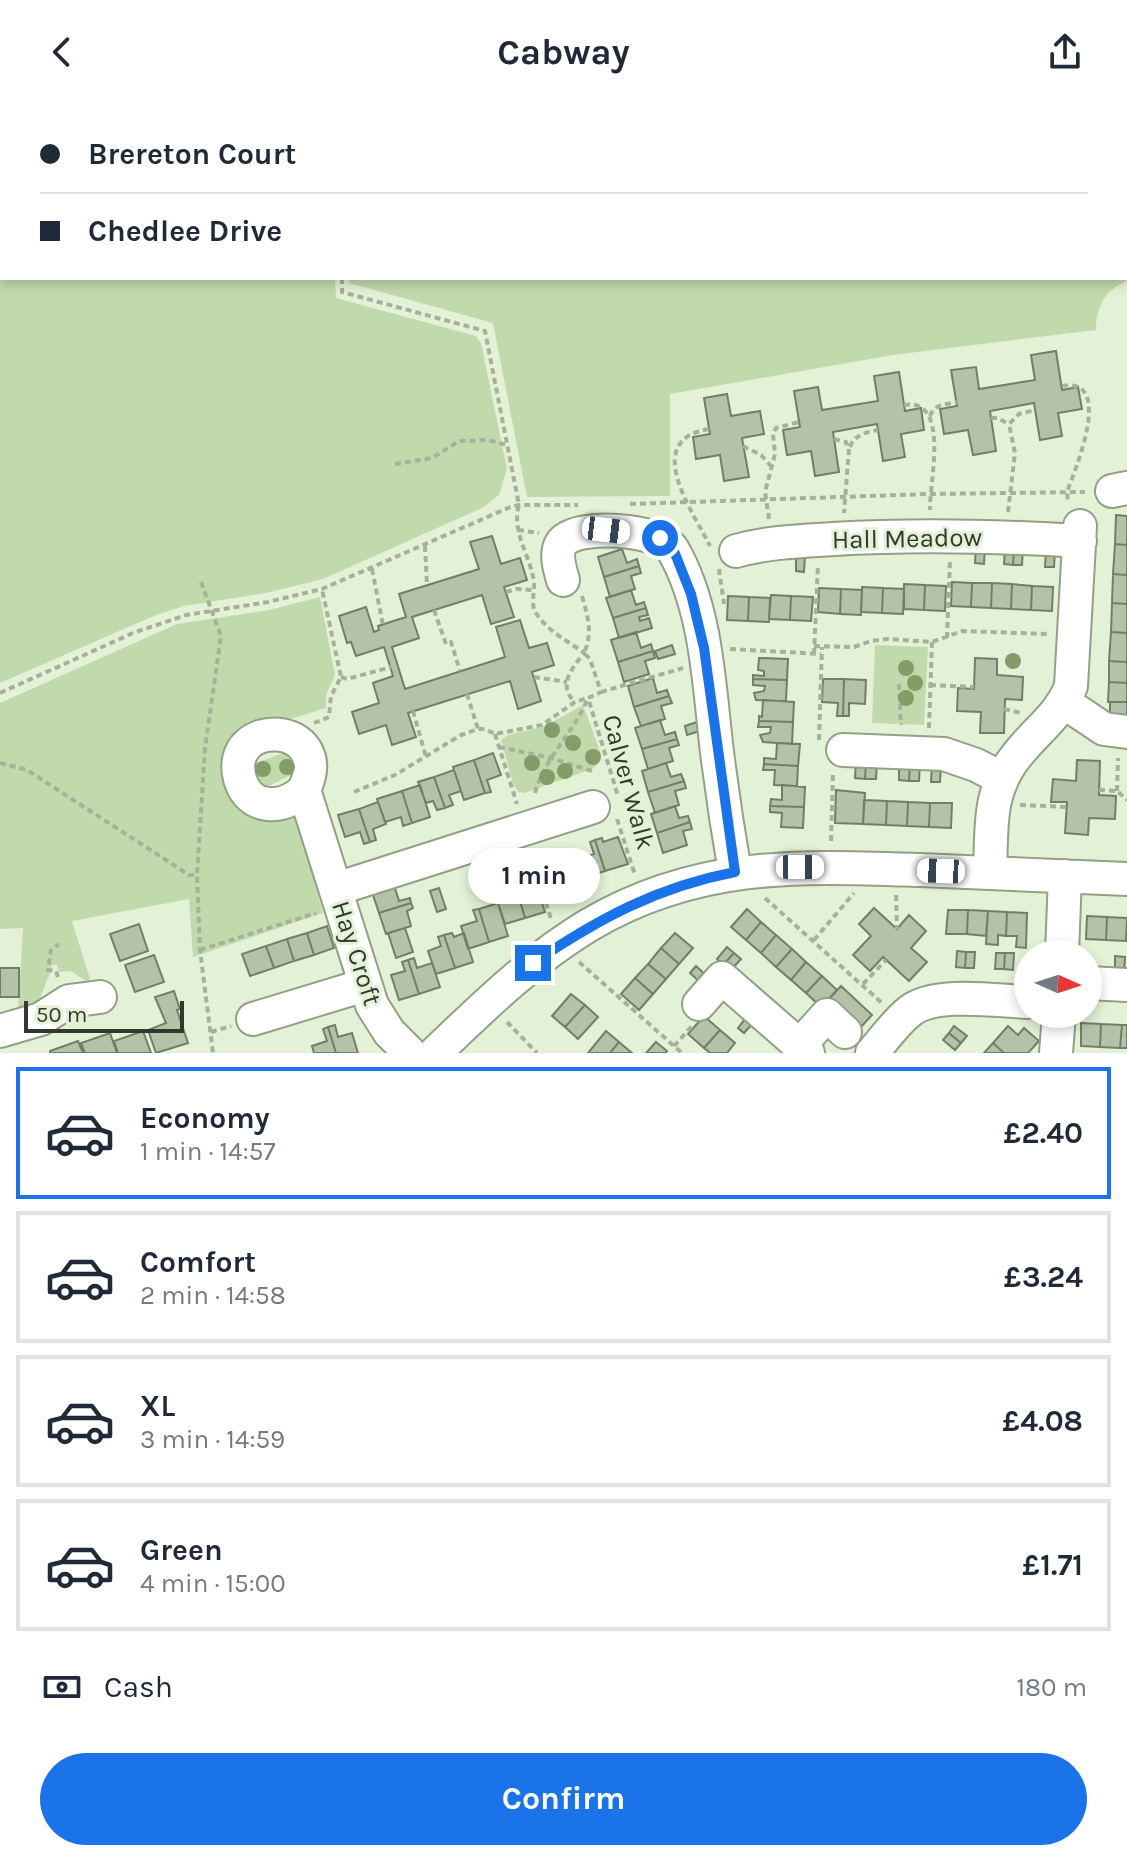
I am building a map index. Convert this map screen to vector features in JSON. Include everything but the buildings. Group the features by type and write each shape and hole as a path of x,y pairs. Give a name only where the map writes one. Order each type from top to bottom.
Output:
{"street":[{"path":"548,585 561,544 569,536 606,530 660,538 669,543 683,572 705,654 735,872"},
{"name":"Hall Meadow","path":"736,551 775,543 832,539 1080,534"},
{"path":"1009,791 1016,756 1065,703 1073,677 1080,534"},
{"path":"1065,703 1095,725 1123,732"},
{"path":"291,737 280,733 258,737 242,754 239,777 251,796 261,803 285,804 304,790"},
{"name":"Hay Croft","path":"291,737 301,744 310,766 304,790 331,900 380,1019 410,1053"},
{"path":"843,750 914,752 961,758 1009,791"},
{"path":"990,873 995,794 1009,791"},
{"name":"Hay Croft","path":"331,900 608,804"},
{"path":"435,1053 510,981 588,926 694,881 735,872 800,867 1127,879"},
{"path":"1063,940 1065,876"},
{"path":"699,1004 722,978 804,1049 827,1015 845,1032"},
{"path":"1102,984 1127,985"},
{"path":"253,1019 365,985"},
{"path":"0,1031 41,1019 85,999"},
{"path":"872,1053 912,1009 938,1001 1014,1002"},
{"path":"1056,1053 1058,1028"}],"path":[{"path":"342,281 342,292 485,331 519,505"},
{"path":"1062,386 1076,385 1084,389 1088,398 1086,434 1067,492 1070,526 1080,534"},
{"path":"947,638 942,536 929,494 934,440 930,416 938,406 957,402"},
{"path":"904,405 920,405 930,416"},
{"path":"1009,424 1019,414 1035,410"},
{"path":"991,418 1009,424"},
{"path":"775,543 765,500 767,479 775,454 773,434 776,428 799,422"},
{"path":"1007,537 1008,493 1015,453 1009,424"},
{"path":"709,429 684,438 677,449 675,468 685,502 719,568 724,610"},
{"path":"814,654 832,539 844,496 849,449 852,441 861,435 878,430"},
{"path":"834,439 846,442 849,449"},
{"path":"395,464 432,458 459,441 488,440 507,445"},
{"path":"743,446 761,455 772,468"},
{"path":"623,504 1119,489"},
{"path":"0,693 133,633 186,615 268,602 322,589 519,505 593,505"},
{"path":"425,546 427,585"},
{"path":"372,569 383,625"},
{"name":"Calver Walk","path":"548,585 576,576 590,625 590,641 584,653 590,659 601,692 588,698 608,804 637,882"},
{"path":"201,582 221,636 205,748 197,875 200,950 213,1053"},
{"path":"506,592 548,585"},
{"path":"291,737 299,728 329,717 331,696 341,677 322,589"},
{"path":"434,610 446,644 451,642 460,671"},
{"path":"814,646 854,647 888,639 932,642 962,631 1075,635"},
{"path":"914,752 930,685 932,642"},
{"path":"575,702 570,697 567,676 584,653"},
{"path":"601,692 705,654 822,654"},
{"path":"341,677 347,679 391,667"},
{"path":"534,677 567,682"},
{"path":"899,684 914,752"},
{"path":"930,685 974,687"},
{"path":"467,694 478,729"},
{"path":"354,792 395,775 449,741 478,729 495,734 542,725 575,702 588,698"},
{"path":"535,793 551,758 578,719 588,698"},
{"path":"1004,709 1026,715"},
{"path":"413,711 426,757"},
{"path":"1117,791 1123,732"},
{"path":"499,747 551,758 595,772"},
{"path":"0,763 27,770 189,875 197,875"},
{"path":"1099,790 1117,791 1127,800"},
{"path":"1009,791 1067,807"},
{"path":"814,940 856,891 857,868"},
{"path":"761,892 901,1020"},
{"path":"896,893 897,929"},
{"name":"Hay Croft","path":"200,950 331,900"},
{"path":"59,944 51,950 48,970 56,971 85,999"},
{"path":"577,960 682,1053"},
{"path":"863,985 886,960"},
{"path":"503,1017 537,1053"}],"green space":[{"path":"0,280 335,280 336,298 476,336 481,343 507,469 499,495 482,508 323,579 266,593 184,606 156,615 0,683"},
{"path":"349,280 1127,280 1103,300 1096,330 893,355 670,394 670,496 527,497 493,323 349,283"},
{"path":"320,597 335,675 326,695 326,708 248,732 227,767 295,810 323,913 193,957 189,899 72,921 90,979 86,981 71,971 59,972 57,965 52,965 39,998 18,1009 23,928 0,929 0,703 177,624 269,610"},
{"path":"875,645 928,647 924,725 872,723"},
{"path":"583,705 601,754 599,763 592,769 524,793 518,792 501,740 508,735 543,727"},
{"path":"280,754 287,754 294,761 293,774 269,786 259,783 255,766"}],"route":[{"path":"533,963 611,913 694,881 735,872 704,648 683,572 669,543 660,538"}]}
